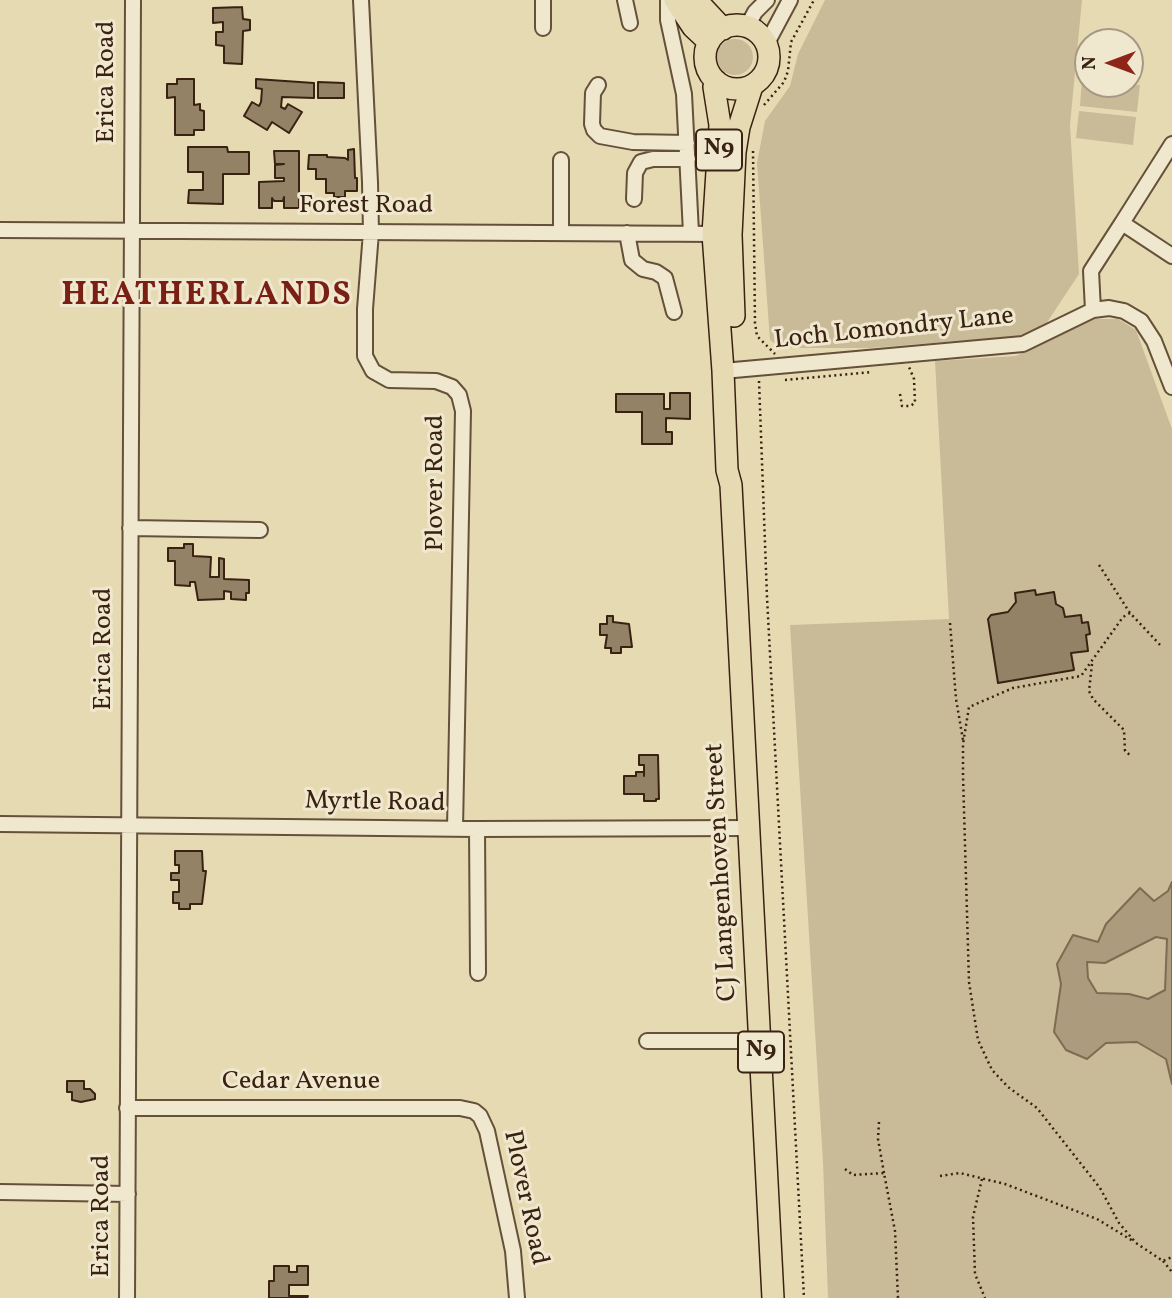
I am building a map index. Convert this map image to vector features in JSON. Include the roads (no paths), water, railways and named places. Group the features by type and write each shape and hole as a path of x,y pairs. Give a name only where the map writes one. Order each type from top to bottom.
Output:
{"highway":[{"path":"675,0 693,27 716,35 737,25 747,27 759,34 766,45"},
{"path":"696,0 716,35"},
{"name":"N9","path":"716,35 706,54 706,65 716,81"},
{"name":"N9","path":"751,86 761,79 767,68 769,57 766,45"},
{"path":"716,81 733,89 751,86"},
{"name":"CJ Langenhoven Street","path":"716,81 714,88 720,125 722,234 736,477 731,485 773,1298"},
{"name":"CJ Langenhoven Street","path":"722,234 738,127 751,86"}],"street":[{"name":"Erica Road","path":"127,1298 133,0"},
{"name":"Plover Road","path":"361,0 368,113 371,232 364,343 368,365 380,377 389,380 445,383 459,395 463,411 455,829"},
{"path":"543,0 543,28"},
{"path":"625,0 630,23"},
{"path":"668,0 668,20 684,88 691,233"},
{"path":"747,27 755,12 767,0"},
{"path":"766,45 790,0"},
{"path":"598,85 593,93 592,124 600,136 633,142 687,144"},
{"path":"1172,144 1091,271 1093,310 1117,309 1141,321 1154,341 1172,387"},
{"path":"634,200 635,173 641,162 653,159 688,159"},
{"path":"561,160 561,233"},
{"path":"1122,223 1172,256"},
{"name":"Forest Road","path":"0,230 722,234"},
{"path":"627,233 632,260 665,278 674,312"},
{"name":"Loch Lomondry Lane","path":"729,371 1023,344 1093,310"},
{"path":"130,528 260,530"},
{"name":"Myrtle Road","path":"0,824 455,829 749,828"},
{"path":"477,829 478,973"},
{"path":"647,1041 760,1041"},
{"name":"Cedar Avenue","path":"127,1108 460,1108 474,1111"},
{"name":"Plover Road","path":"474,1111 480,1116 487,1131 509,1233 517,1298"},
{"path":"0,1192 128,1194"}],"district":[{"name":"HEATHERLANDS","path":"207,298"}]}
